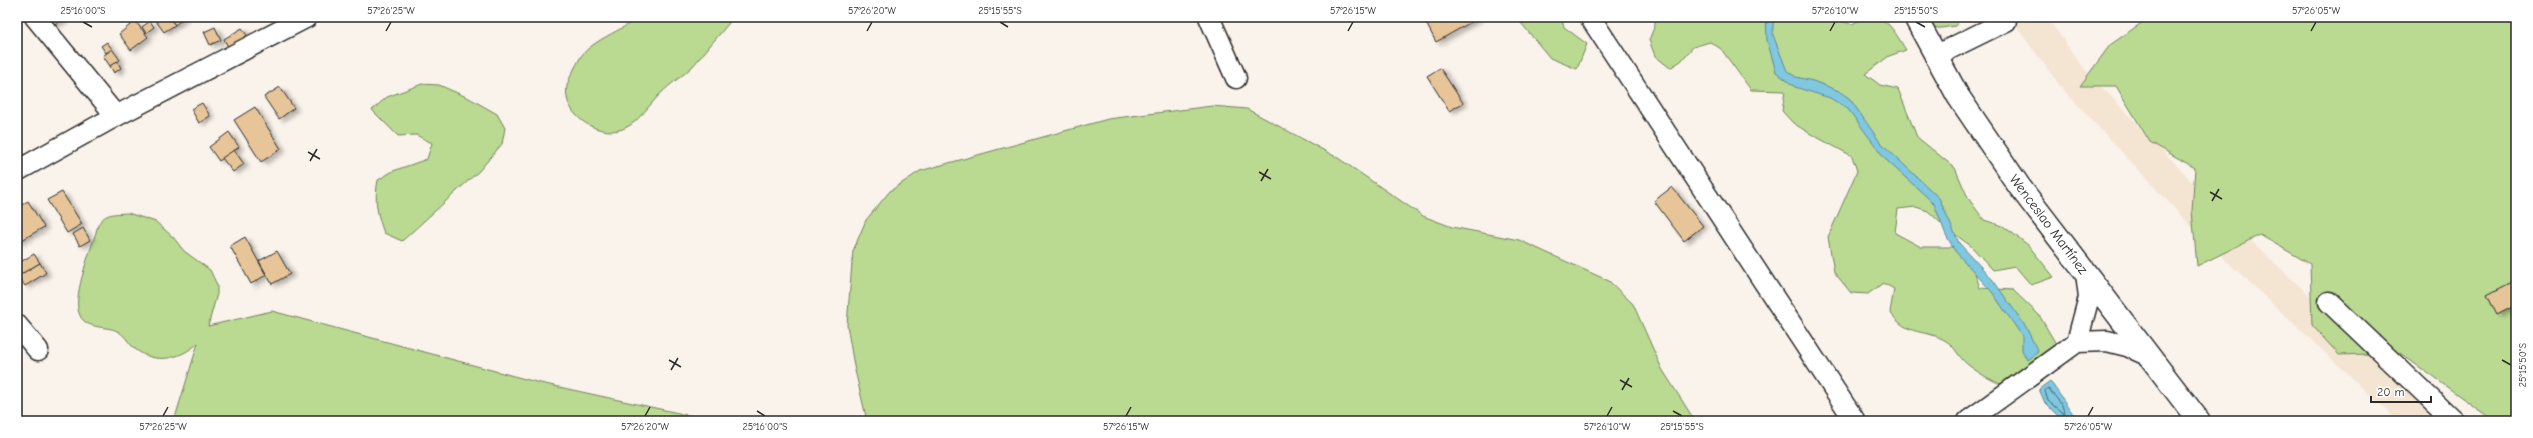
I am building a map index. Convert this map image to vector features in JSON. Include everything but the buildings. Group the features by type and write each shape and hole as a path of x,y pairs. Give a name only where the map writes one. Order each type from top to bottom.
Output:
{"main road":[{"name":"Wenceslao Martínez","path":"1915,17 1958,96 2019,186 2199,421"}],"street":[{"path":"35,17 116,116"},
{"path":"17,171 116,116 307,17"},
{"path":"1209,17 1236,78"},
{"path":"1590,17 1855,421"},
{"path":"1935,56 2006,21"},
{"path":"2077,342 2089,297 2086,273"},
{"path":"2329,302 2454,421"},
{"path":"17,325 38,350"},
{"path":"1968,421 2077,342 2107,341 2127,346 2149,356"}],"shaded area":[{"path":"2009,17 2047,17 2082,66 2224,215 2443,421 2398,421 2202,238 2060,86"}],"green space":[{"path":"639,17 734,17 693,66 661,93 631,124 617,130 606,131 595,128 585,123 570,107 567,97 567,86 569,79 580,58 591,46"},
{"path":"1516,17 1561,17 1564,27 1587,44 1577,69 1550,58"},
{"path":"1655,17 1825,17 1852,24 1863,19 1879,18 1896,33 1906,50 1889,56 1865,74 1880,85 1898,89 1917,137 1955,168 1968,198 1984,220 2003,226 2028,245 2054,277 2031,285 2015,266 1993,270 1971,246 1946,228 1928,211 1916,207 1898,209 1895,233 1921,247 1954,247 1972,264 1980,288 2013,290 2039,315 2059,349 2022,393 1993,381 1973,369 1946,341 1903,326 1890,312 1894,289 1883,283 1868,294 1851,293 1834,272 1828,237 1857,171 1852,156 1793,123 1782,111 1785,91 1751,90 1721,49 1710,42 1693,47 1681,61 1670,68 1655,56 1649,40 1655,25"},
{"path":"1916,17 1963,17 1955,26 1927,30"},
{"path":"2150,17 2516,17 2516,421 2494,421 2400,353 2339,355 2312,325 2310,264 2260,235 2197,266 2192,211 2195,168 2150,142 2116,86 2080,86 2110,45"},
{"path":"422,84 439,85 469,98 497,114 505,128 502,144 479,171 402,241 384,233 377,207 376,194 378,180 393,171 427,159 432,143 416,135 398,136 372,110 387,97"},
{"path":"1212,106 1247,109 1338,158 1423,216 1452,227 1519,240 1609,281 1633,304 1662,369 1695,421 867,421 854,366 847,325 853,251 866,220 890,191 920,171 1108,119"},
{"path":"128,213 156,222 173,237 184,251 210,270 217,285 217,294 208,326 272,311 536,382 715,421 174,421 198,343 191,349 176,356 168,358 151,357 135,349 124,336 115,330 94,326 85,322 79,313 78,294 98,225 104,218 111,214"}],"water":[{"path":"1766,17 1773,17 1773,35 1787,71 1796,77 1813,81 1839,91 1850,99 1880,142 1939,198 1959,243 1993,280 2026,327 2038,352 2027,360 2022,350 2022,336 1992,292 1955,251 1946,235 1934,204 1886,160 1848,109 1830,98 1795,87 1776,72 1767,40"},
{"path":"2050,381 2078,421 2063,421 2045,403 2039,389"}]}
